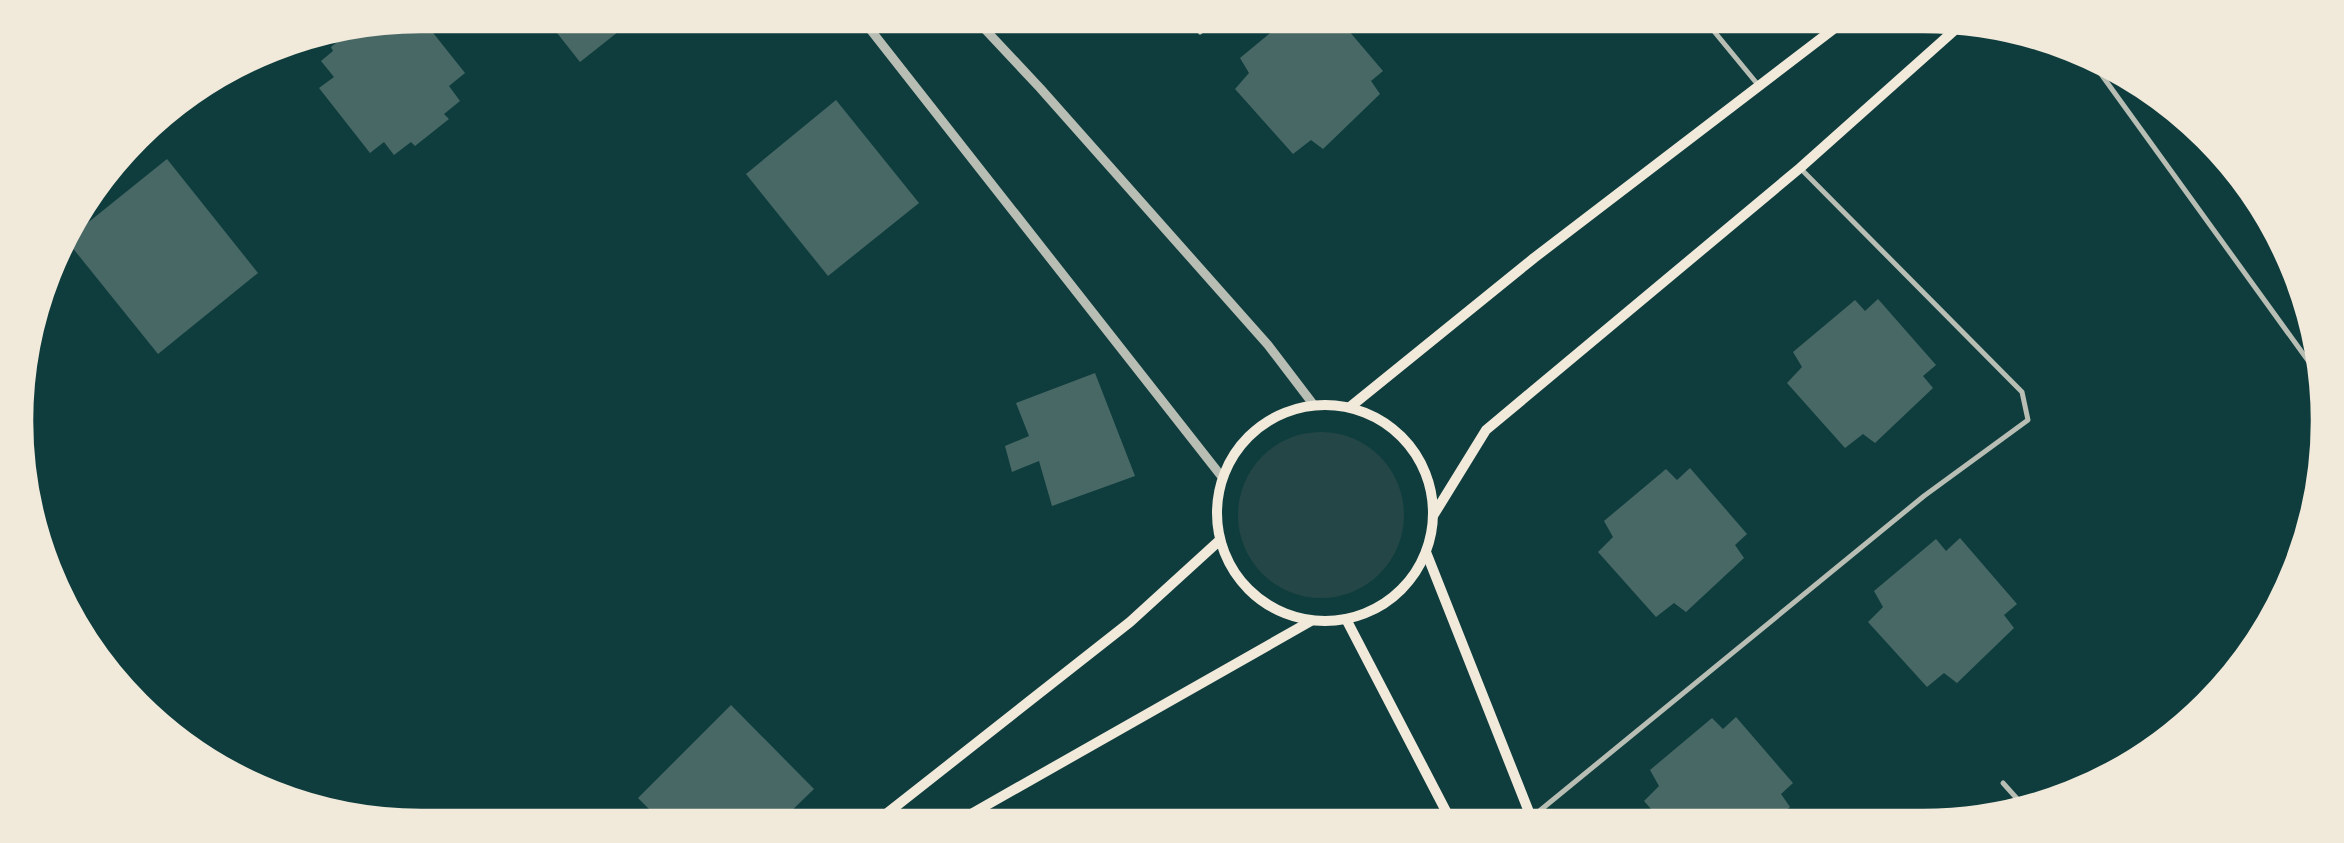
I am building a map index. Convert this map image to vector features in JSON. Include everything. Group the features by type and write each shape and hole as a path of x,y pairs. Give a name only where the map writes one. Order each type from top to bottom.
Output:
{"main road":[{"path":"1350,407 1534,258 1829,32"},
{"path":"1434,516 1428,479 1411,446 1384,421 1350,407 1313,404 1283,412 1257,427 1236,450 1222,477 1216,509 1220,540 1233,570 1253,594 1280,612 1311,621 1346,619 1380,607 1408,583 1426,552 1434,516 1486,430 1800,168 1951,33"},
{"path":"891,810 1130,622 1220,540"},
{"path":"1426,552 1528,810"},
{"path":"1346,619 1445,810"},
{"path":"978,810 1311,621"}],"street":[{"path":"872,32 1222,477"},
{"path":"988,32 1040,88 1268,345 1313,404"},
{"path":"1714,32 1758,86"},
{"path":"2104,78 2306,356"},
{"path":"1540,810 1924,496 2028,420 2022,392 1800,168"},
{"path":"2003,783 2017,798"}],"shaded area":[{"path":"1321,432 1353,439 1367,446 1380,456 1390,469 1397,483 1404,515 1397,547 1390,561 1380,574 1367,584 1353,591 1321,598 1289,591 1275,584 1262,574 1252,561 1245,547 1238,515 1245,483 1252,469 1262,456 1275,446 1289,439"}],"building":[{"path":"432,32 465,73 449,86 460,101 444,114 449,119 415,146 411,142 394,155 384,142 370,153 319,88 334,77 321,61 333,51 331,47 337,42 371,36"},
{"path":"556,32 618,32 580,62"},
{"path":"1271,32 1350,32 1383,71 1371,81 1380,94 1323,149 1311,140 1293,154 1235,89 1249,73 1240,58"},
{"path":"836,100 919,203 828,276 746,174"},
{"path":"167,159 258,273 158,354 73,249 87,223"},
{"path":"1878,299 1936,365 1923,376 1933,388 1875,443 1863,434 1845,448 1787,383 1802,367 1793,352 1855,300 1865,311"},
{"path":"1095,373 1135,476 1052,506 1039,461 1012,472 1005,446 1029,436 1016,403"},
{"path":"1690,468 1747,534 1735,545 1744,558 1686,612 1674,603 1656,617 1598,552 1613,537 1604,521 1666,469 1677,480"},
{"path":"1960,538 2017,604 2004,615 2014,628 1957,683 1944,673 1927,687 1868,622 1883,607 1874,591 1936,539 1946,551"},
{"path":"731,705 814,789 792,810 650,810 638,798"},
{"path":"1736,717 1793,783 1781,794 1790,807 1787,810 1652,810 1644,801 1659,786 1650,770 1712,718 1723,729"}]}
